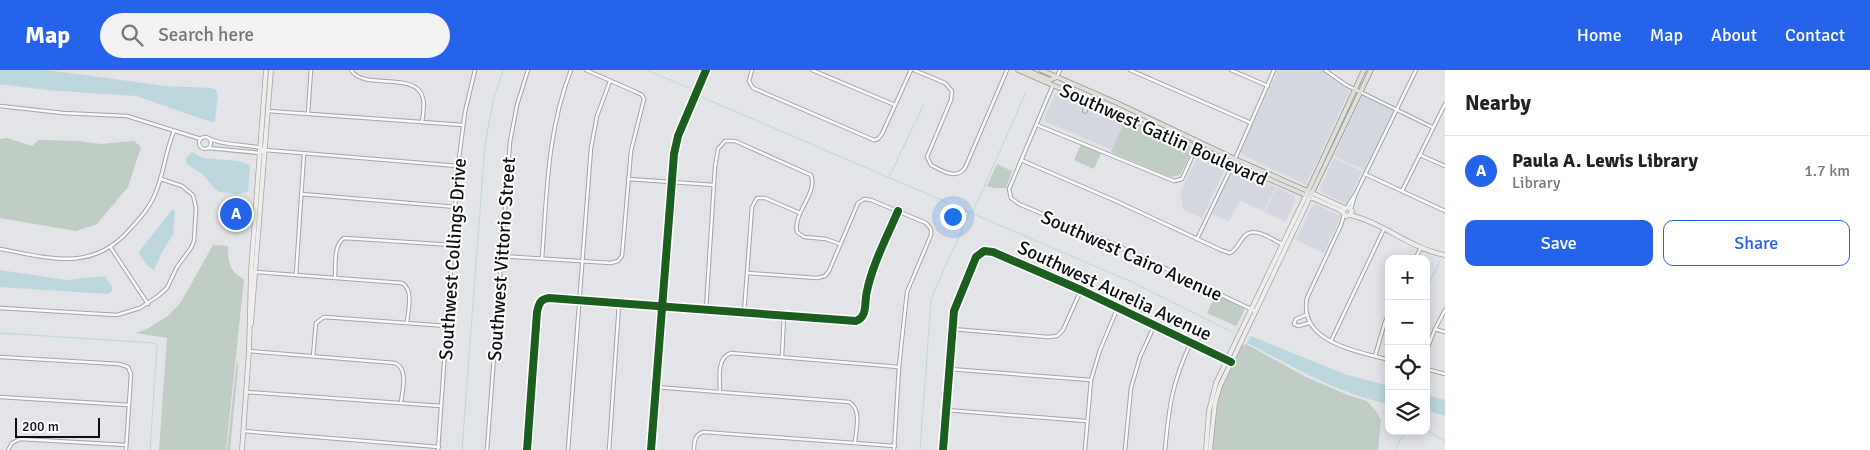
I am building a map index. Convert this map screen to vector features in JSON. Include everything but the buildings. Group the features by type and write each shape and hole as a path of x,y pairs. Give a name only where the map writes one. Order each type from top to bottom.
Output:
{"main road":[{"name":"Southwest Gatlin Boulevard","path":"1019,70 1232,165 1309,194"},
{"path":"1019,70 1031,72 1050,80 1057,77"},
{"name":"Southwest Gatlin Boulevard","path":"1042,70 1309,194"},
{"path":"1309,194 1364,70"},
{"path":"1309,194 1371,70"},
{"path":"1053,85 1062,81 1087,90"},
{"path":"1062,89 1087,102 1085,111 1090,104 1094,103"}],"street":[{"path":"250,334 250,285 266,70"},
{"path":"242,450 271,70"},
{"path":"308,114 311,70"},
{"path":"351,70 353,74 360,77 404,80 416,86 421,91 423,99 422,122"},
{"name":"Southwest Collings Drive","path":"438,448 458,166 463,125 476,70"},
{"name":"Southwest Vittorio Street","path":"487,450 511,134 516,105 528,70"},
{"path":"542,258 550,148 556,112 571,70"},
{"path":"502,256 611,263 618,261 623,254 631,151 644,102 642,95 586,70"},
{"path":"650,450 671,181 678,136 706,70"},
{"path":"752,70 749,79 751,87 868,138 878,139 912,70 945,84 952,91 952,100 927,157 930,164 954,175 963,171 1007,70"},
{"path":"812,70 895,105"},
{"path":"1057,77 1060,70"},
{"path":"1130,70 1251,123"},
{"path":"1231,70 1268,86"},
{"path":"1197,239 1274,70"},
{"path":"1325,70 1338,81 1432,127"},
{"path":"1385,359 1331,341 1314,331 1306,315 1305,305 1309,292 1416,70"},
{"path":"568,450 592,139 600,105 610,80"},
{"path":"1053,85 1022,160 1230,253 1236,249 1243,236 1248,232 1256,232 1282,244"},
{"path":"1402,191 1445,104"},
{"path":"0,106 64,113 127,116 200,141"},
{"path":"268,111 463,125"},
{"path":"1037,125 1174,182 1182,178 1196,148"},
{"path":"0,249 72,260 86,258 111,248 125,236 146,210 155,195 161,179 168,145 174,131"},
{"path":"200,141 206,137 227,145 260,147 265,150 458,166"},
{"path":"208,148 211,144 210,139"},
{"path":"706,310 716,160 720,146 725,140 731,140 808,172 812,177 813,184 800,213 796,227 798,234 826,239 840,244"},
{"path":"200,141 202,148 260,153 265,150"},
{"path":"296,274 304,154"},
{"path":"1420,155 1445,166"},
{"name":"Southwest Cairo Avenue","path":"1022,160 1009,189 1011,198 1019,204 1116,245 1253,310"},
{"path":"1365,174 1445,210"},
{"path":"0,308 117,315 148,304 167,288 177,267 194,241 196,208 193,196 182,186 161,179"},
{"path":"628,179 714,185"},
{"path":"301,194 456,207"},
{"path":"1309,194 1421,248 1445,255"},
{"path":"1253,310 1282,244 1309,194"},
{"path":"1206,450 1211,401 1216,383 1229,361 1309,194"},
{"path":"744,313 752,206 756,199 765,198 800,213"},
{"path":"748,272 817,278 827,274 861,200 868,199 926,223 929,226 932,232 907,292 899,367 894,450"},
{"path":"527,450 540,303 544,299 852,321 860,320 864,315 866,293 873,270 898,211"},
{"path":"1331,341 1384,230"},
{"path":"335,277 338,245 344,238 453,246"},
{"path":"111,248 148,304"},
{"path":"1417,255 1421,248"},
{"name":"Southwest Aurelia Avenue","path":"952,329 955,304 976,257 984,251 993,252 1155,324 1229,361"},
{"path":"256,272 399,282 405,284 409,293 407,322"},
{"path":"944,450 952,329 1048,337 1057,336 1063,330 1081,290"},
{"path":"609,450 619,304"},
{"path":"1084,450 1091,380 1100,350 1118,307"},
{"path":"1429,345 1445,310"},
{"path":"1306,315 1296,319 1294,324 1298,326 1309,322"},
{"path":"782,356 784,316"},
{"path":"313,356 314,328 317,321 322,317 447,326"},
{"path":"1375,356 1385,320"},
{"path":"1125,450 1131,388 1140,357 1155,324"},
{"path":"1435,329 1445,332"},
{"path":"1166,450 1168,410 1172,388 1191,342"},
{"path":"249,352 398,364 403,372 401,403"},
{"path":"720,392 721,361 726,354 782,356 899,367"},
{"path":"0,357 119,364 128,367 131,374 126,450"},
{"path":"1210,450 1215,403 1229,361"},
{"path":"949,369 1091,380"},
{"path":"1430,371 1445,374"},
{"path":"655,387 849,402 854,405 857,412 855,442"},
{"path":"246,392 441,406"},
{"path":"0,398 129,406"},
{"path":"946,410 1086,421"},
{"path":"243,431 438,448"},
{"path":"694,450 695,438 704,432 895,446"},
{"path":"8,450 12,443 22,439 126,445"}],"shaded area":[{"path":"1278,70 1322,70 1350,90 1306,185 1240,152"},
{"path":"1056,92 1124,122 1112,150 1046,122 1044,119"},
{"path":"1363,95 1394,110 1353,195 1364,170 1334,156"},
{"path":"1125,120 1192,150 1180,175 1171,177 1111,152"},
{"path":"7,138 32,146 39,140 79,141 101,144 134,141 141,147 128,187 97,224 76,231 0,218 0,139"},
{"path":"1081,144 1101,153 1094,169 1074,160"},
{"path":"1199,154 1226,167 1202,218 1183,209 1180,192"},
{"path":"1334,158 1362,171 1347,204 1321,192 1320,188"},
{"path":"997,164 1012,171 1006,188 987,186"},
{"path":"1232,168 1276,187 1264,211 1240,201 1229,222 1211,213"},
{"path":"1277,187 1295,196 1286,222 1265,212"},
{"path":"1315,204 1341,216 1324,253 1296,240 1312,206 1314,207"},
{"path":"213,245 228,246 230,266 235,273 244,279 226,450 159,450 167,338 136,333 147,329 168,316 181,302"},
{"path":"1216,294 1245,309 1236,326 1207,313"},
{"path":"1246,344 1306,377 1367,401 1381,420 1378,450 1212,450 1217,404 1221,387 1240,347"},
{"path":"237,360 238,367 230,450 227,450"}],"water":[{"path":"0,70 47,70 166,86 211,88 216,90 218,96 215,120 214,123 136,96 46,90 0,84"},
{"path":"192,152 203,158 238,161 250,165 248,192 239,194 219,192 202,174 186,163 186,158"},
{"path":"173,209 175,212 173,234 154,270 147,265 139,253"},
{"path":"0,270 67,280 105,276 112,287 112,291 108,294 0,287"},
{"path":"1251,336 1344,374 1385,385 1385,403 1333,386 1247,343"},
{"path":"1430,396 1445,400 1445,416 1430,411"}],"waterway":[{"path":"462,450 485,144 494,97 503,70"},
{"path":"647,70 689,88"},
{"path":"972,214 1025,94"},
{"path":"702,97 1126,279 1232,332"},
{"path":"889,177 924,104"},
{"path":"920,450 931,301 969,214"},
{"path":"1430,282 1440,261"},
{"path":"0,333 155,343 157,346 150,450"},
{"path":"1430,432 1445,441"},
{"path":"1395,450 1406,435"}],"cycle path":[{"path":"651,450 674,154 678,136 706,70"},
{"path":"527,450 537,312 539,304 544,299 856,321 864,313 867,291 873,270 898,211"},
{"path":"943,450 954,311 976,257 984,251 993,252 1081,290 1231,362"}],"place":[{"name":"Paula A. Lewis Library","path":"236,214"}]}
